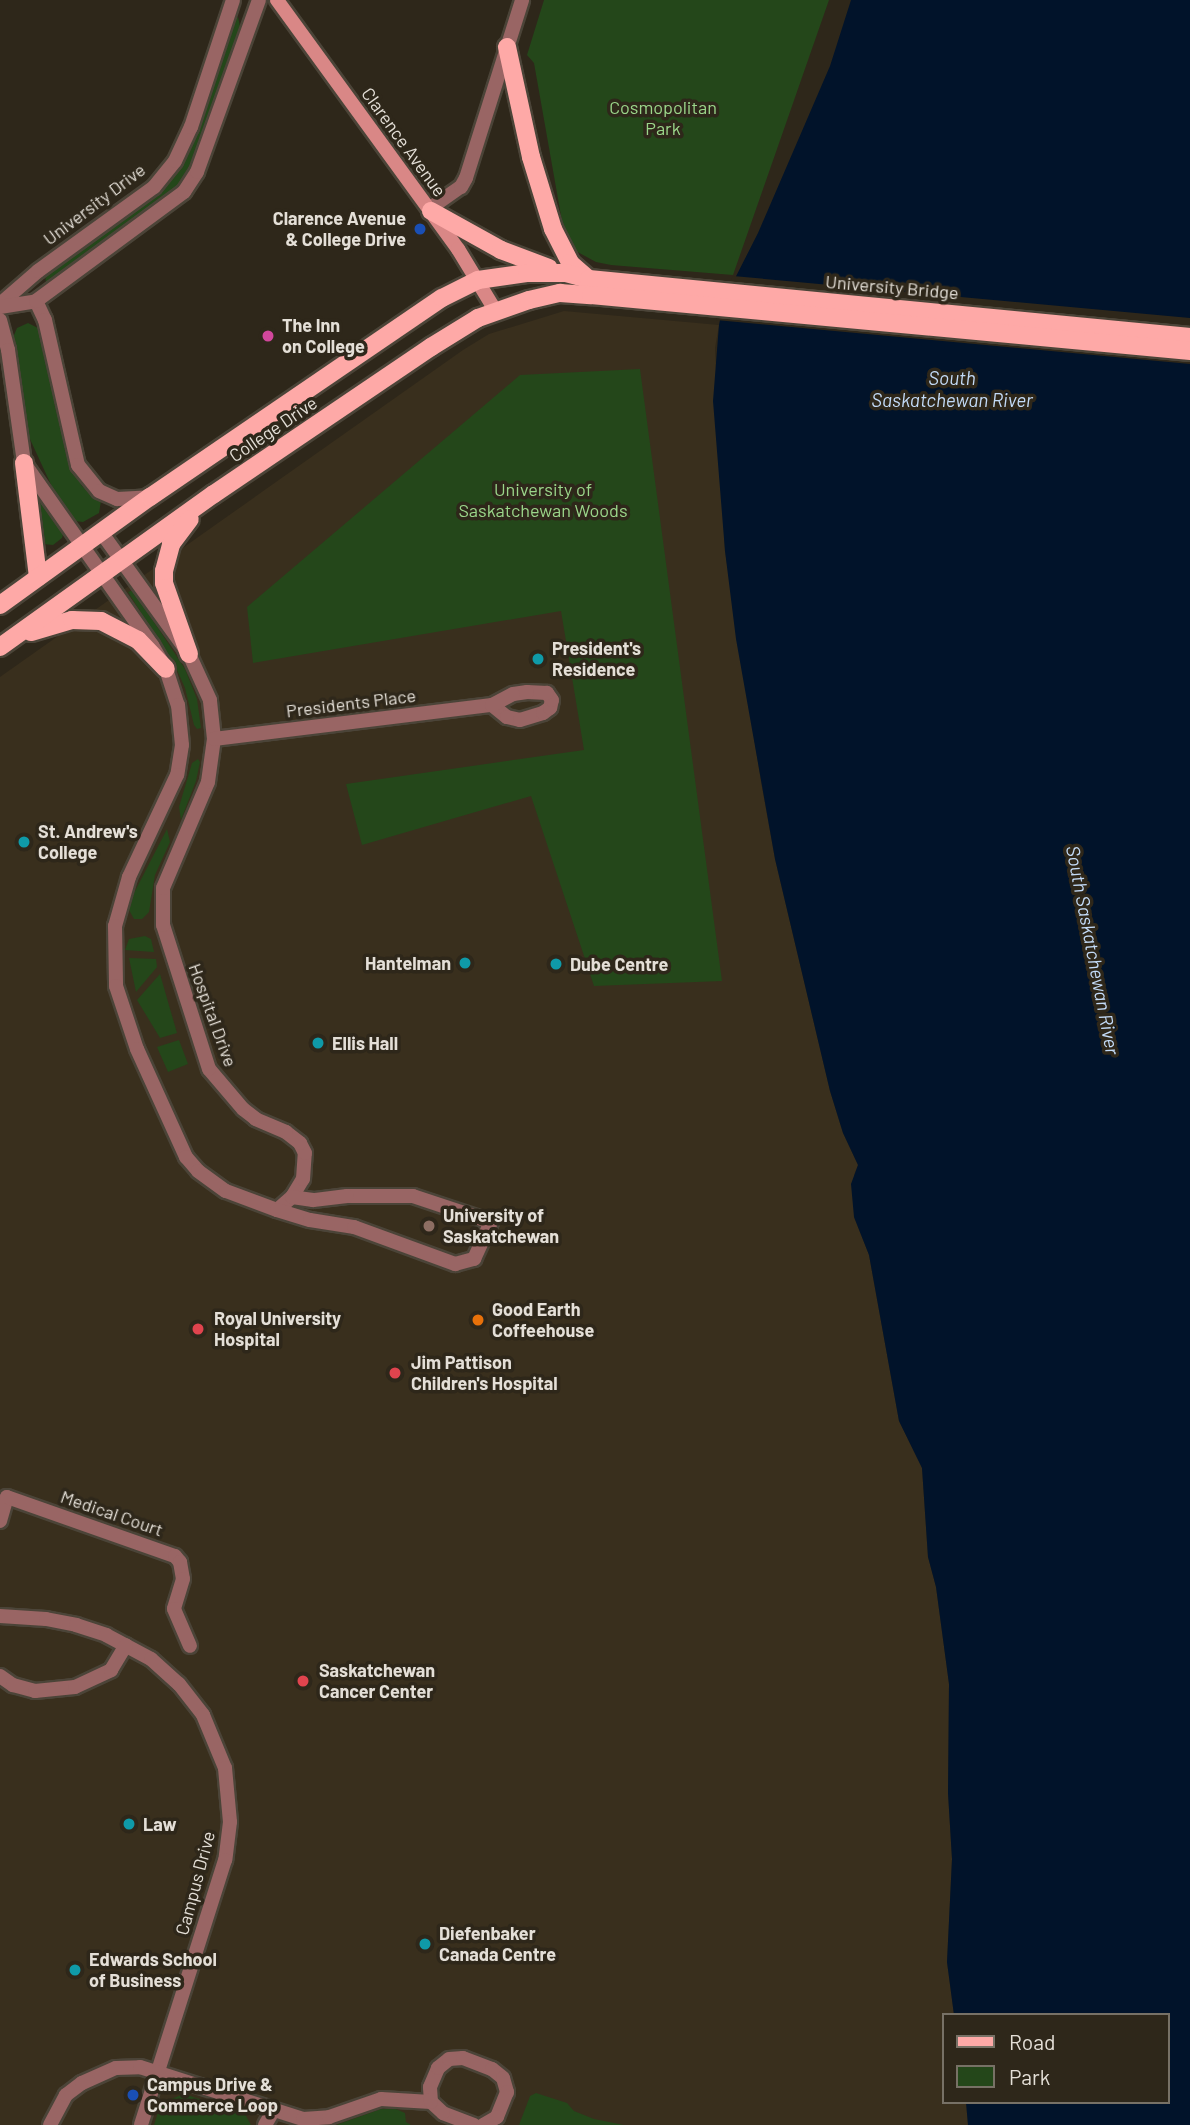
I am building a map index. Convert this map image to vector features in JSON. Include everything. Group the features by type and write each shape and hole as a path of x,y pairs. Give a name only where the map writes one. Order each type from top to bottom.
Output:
{"main road":[{"name":"Clarence Avenue","path":"277,0 430,210 495,310"},
{"path":"507,47 531,157 553,229 570,263 590,287"},
{"path":"430,210 510,254 566,274"},
{"name":"College Drive","path":"0,605 150,497 442,298 478,280 527,273 566,274 590,287"},
{"name":"College Drive","path":"4,644 214,494 431,347 495,310 590,287"},
{"name":"University Bridge","path":"590,287 1190,337"},
{"name":"University Bridge","path":"590,287 1190,351"},
{"path":"24,463 38,577"},
{"path":"189,654 164,583 164,565 176,537 214,494"},
{"path":"4,644 72,620 101,621 138,639 166,669"}],"street":[{"name":"University Drive","path":"0,306 38,271 153,187 176,161 191,127 233,0"},
{"name":"University Drive","path":"0,306 36,301 184,192 197,172 259,0"},
{"path":"430,210 461,187 466,178 522,0"},
{"path":"36,301 45,320 78,466 99,491 117,499 150,497"},
{"path":"0,320 8,350 24,463 166,669 178,705 180,760 170,793 123,892 115,926 116,986 137,1049 186,1157 211,1182 226,1191 310,1220 354,1227 455,1264 474,1259 491,1222 413,1196 347,1196 313,1200 292,1197"},
{"name":"Hospital Drive","path":"101,532 189,654 210,700 214,739 202,801 163,888 163,925 195,1033 217,1083 256,1119 286,1132 300,1143 305,1153 303,1180 292,1197 277,1210"},
{"name":"Presidents Place","path":"214,739 492,705"},
{"name":"Medical Court","path":"0,1521 7,1497 175,1556 180,1562 183,1579 174,1609 190,1646"},
{"name":"Campus Drive","path":"0,1616 61,1622 127,1645 167,1672 198,1707 221,1754 229,1789 230,1822 225,1860 141,2125"},
{"path":"0,1676 13,1685 35,1691 75,1688 111,1670 127,1645"},
{"path":"431,2102 430,2087 438,2068 449,2059 463,2058 492,2069 503,2078 507,2092 497,2117 483,2125"},
{"path":"50,2125 66,2095 99,2074 117,2068 140,2067 273,2111 315,2120 380,2099 431,2102 443,2113 474,2125"},
{"path":"265,2125 273,2111"}],"shaded area":[{"name":"University of Saskatchewan","path":"564,311 719,325 715,348 725,551 761,782 775,859 830,1091 843,1133 858,1165 854,1175 854,1217 869,1255 899,1421 922,1468 928,1557 936,1587 949,1684 948,1793 952,1859 947,1962 954,2013 942,2013 942,2104 966,2104 968,2125 0,2125 0,677 489,334"}],"green space":[{"name":"Cosmopolitan Park","path":"544,0 829,0 733,275 611,265 596,262 572,249 563,227 534,63 527,55"},
{"path":"238,17 240,26 204,139 193,167 179,188 49,284 46,283 45,274 157,193 176,175 187,152 230,20"},
{"path":"28,323 40,329 71,464 82,486 101,501 99,513 83,522 74,521 53,489 29,437 12,340 17,328"},
{"name":"University of Saskatchewan Woods","path":"640,369 722,981 594,986 531,796 362,845 346,784 584,750 561,611 253,663 247,607 520,375"},
{"path":"40,495 65,528 62,538 53,545 43,544 36,496"},
{"path":"133,590 185,669 197,699 201,728 197,729 194,725 185,688 177,670 128,592"},
{"path":"198,759 200,762 196,781 181,820 179,807 192,763"},
{"path":"167,829 170,842 155,875 149,912 142,919 134,919 129,910 134,893"},
{"path":"145,936 151,939 154,952 125,950 129,939"},
{"path":"129,958 156,959 157,967 136,992"},
{"path":"160,974 177,1033 160,1038 137,1000"},
{"path":"179,1040 188,1064 168,1072 157,1047"},
{"path":"536,2093 567,2103 574,2111 594,2119 624,2125 519,2125 530,2096"},
{"path":"184,2094 245,2114 251,2125 154,2125 159,2109 166,2101"},
{"path":"381,2109 396,2109 405,2113 406,2122 411,2125 336,2125"}],"water":[{"name":"South Saskatchewan River","path":"851,0 1190,0 1190,2125 968,2125 966,2104 1169,2104 1169,2013 954,2013 947,1962 952,1859 948,1793 949,1684 936,1587 928,1557 922,1468 899,1421 869,1255 854,1217 851,1184 858,1165 843,1133 830,1091 775,859 736,639 725,551 713,401 719,325 724,300 758,233 830,66"}],"pier":[{"path":"733,276 1190,318 1190,364 716,320 721,299"}],"place":[{"name":"Clarence Avenue & College Drive","path":"420,229"},
{"name":"The Inn on College","path":"268,336"},
{"name":"President's Residence","path":"538,659"},
{"name":"St. Andrew's College","path":"24,842"},
{"name":"Hantelman","path":"465,963"},
{"name":"Dube Centre","path":"556,964"},
{"name":"Ellis Hall","path":"318,1043"},
{"name":"University of Saskatchewan","path":"429,1226"},
{"name":"Good Earth Coffeehouse","path":"478,1320"},
{"name":"Royal University Hospital","path":"198,1329"},
{"name":"Jim Pattison Children's Hospital","path":"395,1373"},
{"name":"Saskatchewan Cancer Center","path":"303,1681"},
{"name":"Law","path":"129,1824"},
{"name":"Diefenbaker Canada Centre","path":"425,1944"},
{"name":"Edwards School of Business","path":"75,1970"},
{"name":"Campus Drive & Commerce Loop","path":"133,2095"}]}
